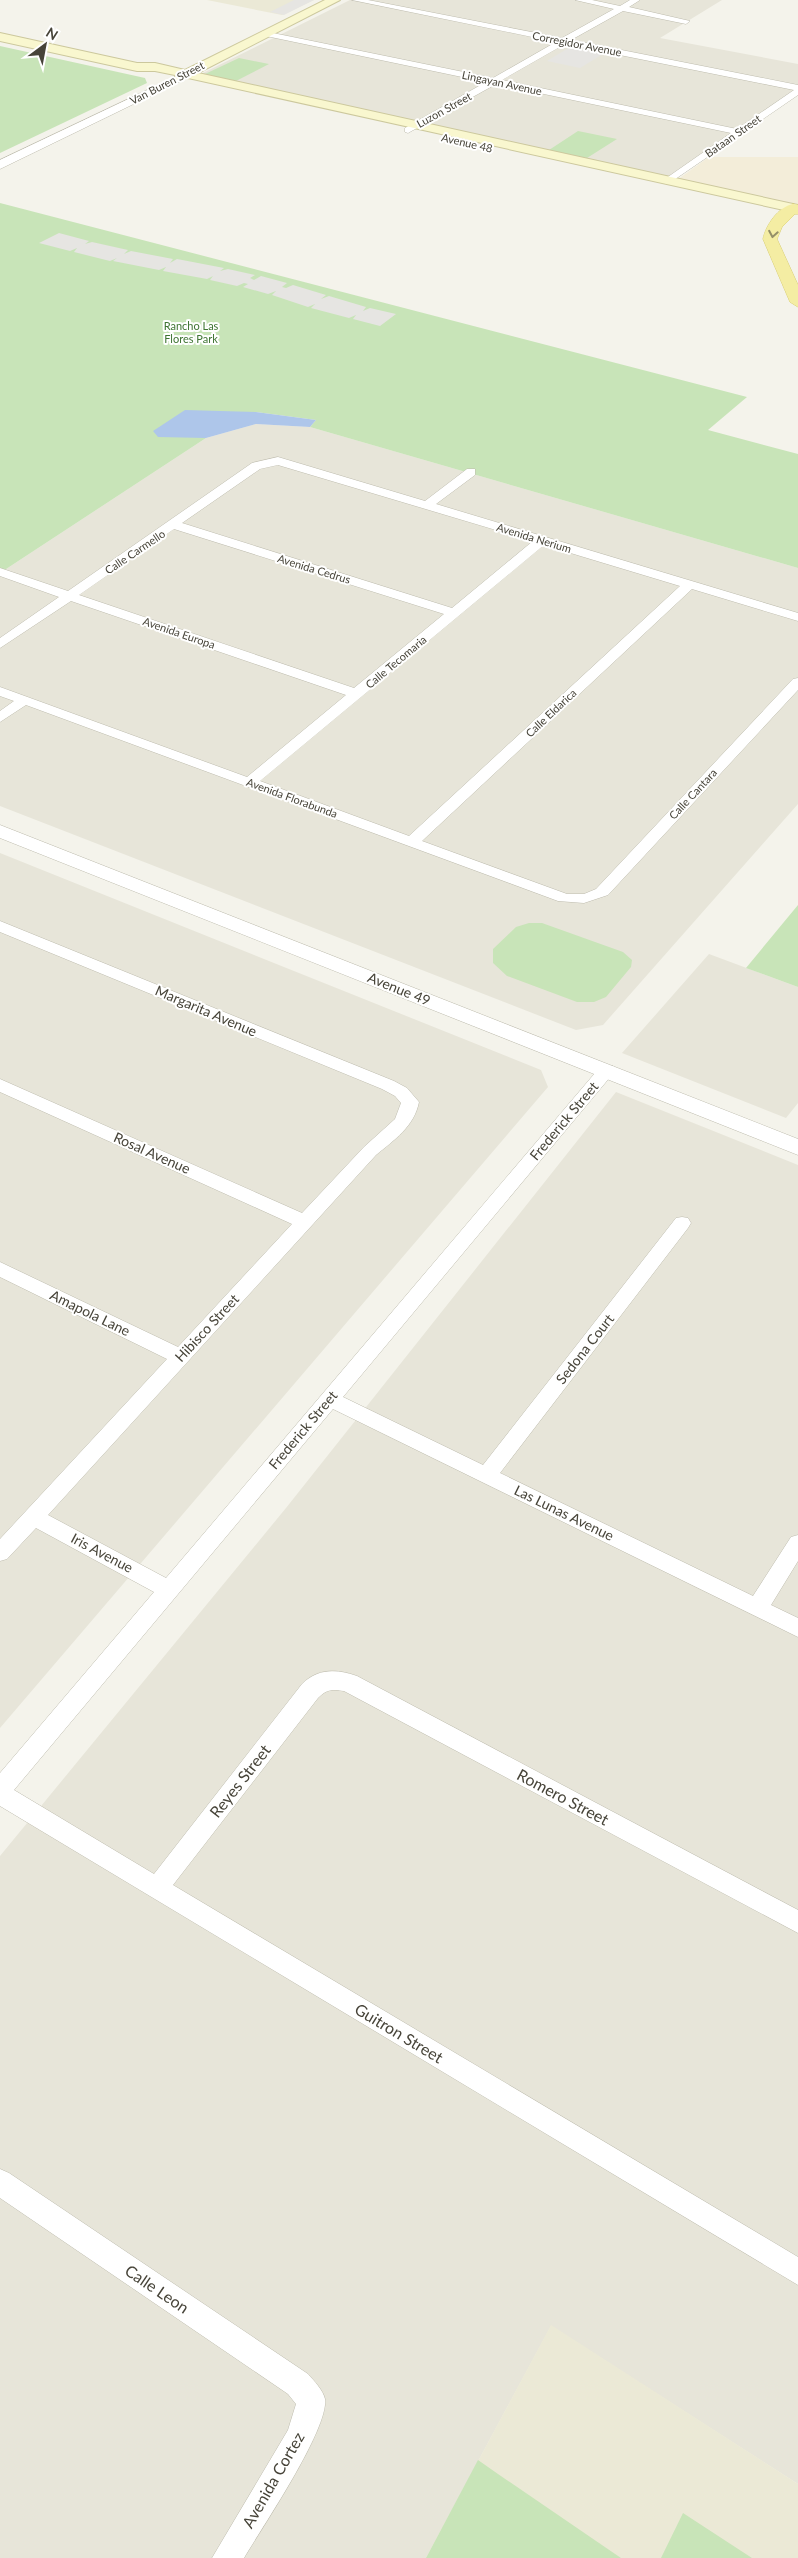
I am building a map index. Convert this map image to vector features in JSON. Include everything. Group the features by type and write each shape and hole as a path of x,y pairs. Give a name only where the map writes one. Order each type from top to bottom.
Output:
{"main road":[{"name":"Van Buren Street","path":"181,76 334,0"},
{"name":"Avenue 48","path":"0,37 137,67 155,67 181,76 413,128 668,181 794,214"},
{"name":"Avenue 48","path":"413,128 542,160 794,214"},
{"path":"542,160 566,162 655,182 668,181"},
{"path":"794,214 787,236 798,266"},
{"path":"794,214 775,225 770,239 798,302"}],"street":[{"name":"Corregidor Avenue","path":"356,0 798,90"},
{"path":"579,0 686,20"},
{"name":"Luzon Street","path":"413,128 636,0"},
{"name":"Lingayan Avenue","path":"266,33 739,132"},
{"name":"Van Buren Street","path":"0,166 181,76"},
{"name":"Bataan Street","path":"668,181 798,90"},
{"name":"Avenida Nerium","path":"270,462 287,462 318,474 798,617"},
{"name":"Calle Carmello","path":"0,644 175,525 256,466 270,462"},
{"path":"426,506 470,472"},
{"name":"Avenida Cedrus","path":"175,525 454,613"},
{"name":"Calle Tecomaria","path":"250,782 541,541"},
{"name":"Avenida Europa","path":"0,572 357,694"},
{"name":"Calle Eldarica","path":"413,841 689,585"},
{"name":"Calle Cantara","path":"585,899 595,896 609,885 798,682"},
{"name":"Avenida Florabunda","path":"3,696 24,700 413,841 564,898 585,899"},
{"path":"0,718 24,700"},
{"name":"Avenue 49","path":"0,831 798,1147"},
{"name":"Margarita Avenue","path":"0,926 388,1085 401,1092 410,1102"},
{"name":"Frederick Street","path":"0,1790 607,1070"},
{"name":"Rosal Avenue","path":"0,1084 305,1222"},
{"name":"Hibisco Street","path":"0,1553 370,1151 404,1120 409,1111 410,1102"},
{"name":"Sedona Court","path":"488,1475 682,1223"},
{"name":"Amapola Lane","path":"0,1269 181,1356"},
{"name":"Las Lunas Avenue","path":"330,1399 798,1628"},
{"name":"Iris Avenue","path":"34,1517 170,1590"},
{"path":"757,1608 798,1543"},
{"name":"Reyes Street","path":"157,1888 310,1691 317,1683 326,1679"},
{"name":"Romero Street","path":"326,1679 349,1683 798,1922"},
{"name":"Guitron Street","path":"0,1794 798,2272"},
{"name":"Calle Leon","path":"0,2182 298,2384 311,2400"},
{"name":"Avenida Cortez","path":"227,2558 298,2440 308,2420 311,2400"}],"shaded area":[{"path":"207,0 314,0 282,15"},
{"path":"294,0 314,0 284,15 270,12"},
{"path":"350,0 722,0 660,38 798,64 798,93 672,179 199,75"},
{"path":"570,47 603,54 580,68 547,61"},
{"path":"709,157 798,157 798,206 677,180"},
{"path":"59,233 89,241 85,244 92,242 128,250 124,254 131,251 173,259 170,263 177,259 224,268 220,271 228,269 255,275 250,278 254,280 261,276 287,283 282,287 286,288 293,285 326,295 321,299 329,296 366,307 363,311 370,308 396,314 380,326 353,319 356,315 349,318 311,308 315,304 308,307 272,295 276,291 268,294 243,287 248,284 244,283 237,286 210,280 213,276 207,279 163,271 166,267 159,270 113,261 117,258 110,261 74,252 77,248 70,251 39,243"},
{"path":"256,424 310,427 798,568 798,804 603,1025 576,1030 0,806 0,573 206,438"},
{"path":"0,853 541,1070 548,1087 0,1728"},
{"path":"709,954 798,987 798,1103 786,1118 622,1053"},
{"path":"616,1092 798,1165 798,2484 551,2326 426,2558 0,2558 0,1856 286,1508"},
{"path":"551,2325 798,2484 798,2558 426,2558"}],"green space":[{"path":"0,46 145,78 147,83 0,153"},
{"path":"239,58 269,64 236,81 205,74"},
{"path":"578,131 617,139 587,158 549,150"},
{"name":"Rancho Las Flores Park","path":"0,203 747,397 708,430 798,454 798,568 310,427 316,420 256,412 224,412 204,437 206,438 0,573"},
{"path":"798,905 798,987 746,968"},
{"path":"529,923 542,923 623,952 632,960 631,967 606,997 594,1002 577,1002 507,976 493,963 493,949 516,927"},
{"path":"478,2460 498,2474 621,2558 426,2558"},
{"path":"683,2513 752,2558 661,2558"}],"water":[{"path":"185,410 256,412 316,420 310,427 256,424 206,438 158,437 153,431"}]}
